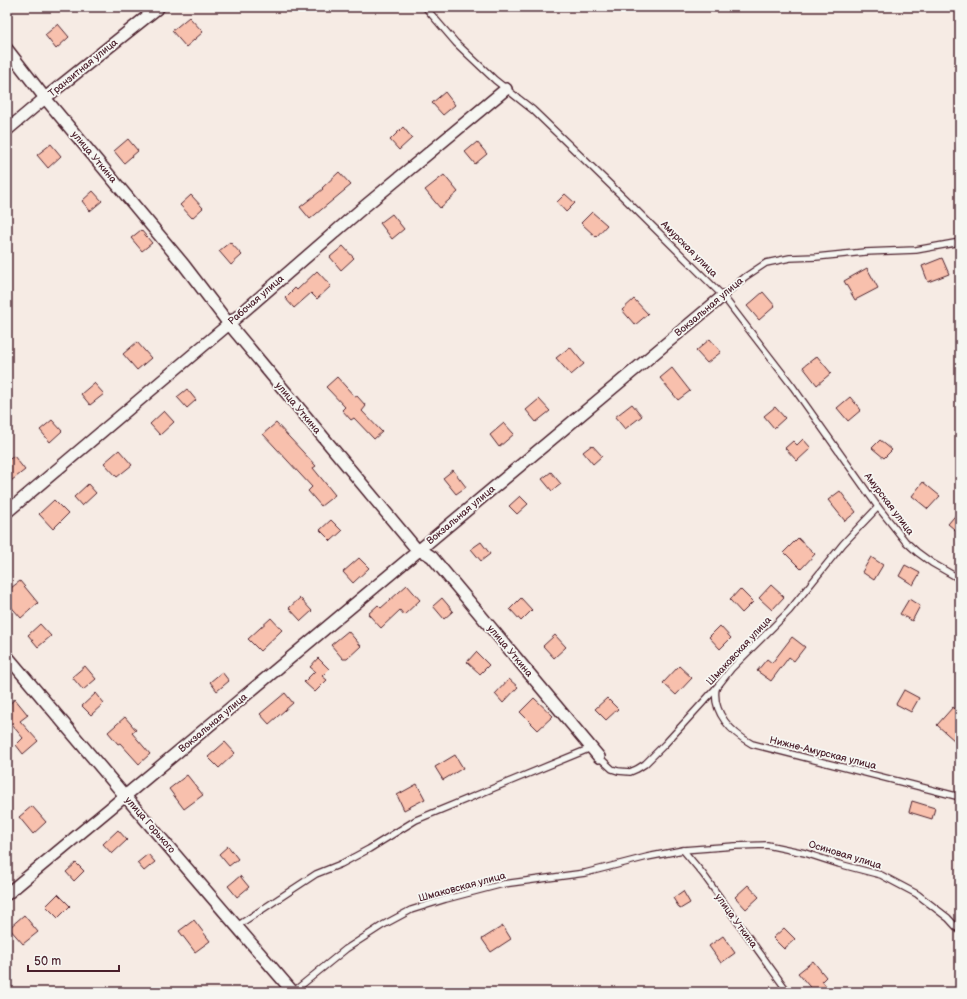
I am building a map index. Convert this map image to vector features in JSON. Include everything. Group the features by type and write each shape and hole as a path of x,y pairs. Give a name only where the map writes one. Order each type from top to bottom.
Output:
{"street":[{"name":"Транзитная улица","path":"7,130 159,7"},
{"name":"улица Уткина","path":"7,49 45,98 184,265 228,324 418,551 426,553 432,557 595,752"},
{"name":"Рабочая улица","path":"7,512 365,206 506,89"},
{"name":"Вокзальная улица","path":"7,894 723,296"},
{"name":"улица Горького","path":"7,656 293,992"}],"lane":[{"name":"Амурская улица","path":"425,7 456,43 484,71 539,116 723,296 793,387 878,507 905,541 932,563 960,579"},
{"name":"Вокзальная улица","path":"723,296 745,277 766,263 790,258 865,252 916,250 960,242"},
{"name":"Шмаковская улица","path":"595,752 612,769 630,772 637,769 665,744 731,669 790,610 843,544 878,507"},
{"name":"Нижне-Амурская улица","path":"716,687 716,704 724,721 740,738 752,744 960,797"},
{"path":"237,926 316,874 342,864 355,857 416,820 595,752"},
{"name":"Осиновая улица","path":"708,849 767,845 805,852 839,864 881,875 917,894 948,918 960,931"},
{"name":"Шмаковская улица","path":"293,992 346,949 383,925 411,910 446,898 503,884 585,873 683,850 708,849"},
{"name":"улица Уткина","path":"683,850 703,874 788,992"}],"building":[{"path":"189,17 203,32 186,47 172,31"},
{"path":"58,24 69,37 56,49 45,35"},
{"path":"445,92 455,105 443,115 432,103"},
{"path":"403,127 412,138 399,150 390,140"},
{"path":"128,139 138,151 124,163 114,151"},
{"path":"477,142 487,154 475,164 465,152"},
{"path":"51,144 61,156 48,168 37,155"},
{"path":"339,172 351,185 310,219 300,207 323,189 322,188"},
{"path":"444,175 458,192 440,208 425,190"},
{"path":"93,191 102,201 90,211 82,201"},
{"path":"565,194 575,203 566,212 557,202"},
{"path":"191,195 203,208 192,218 180,205"},
{"path":"592,212 607,225 596,237 581,223"},
{"path":"392,214 404,229 392,239 380,223"},
{"path":"141,230 152,243 142,251 131,238"},
{"path":"230,242 242,255 231,265 219,251"},
{"path":"343,246 354,258 341,270 330,257"},
{"path":"942,258 949,274 928,282 922,266"},
{"path":"867,268 878,288 855,300 844,281"},
{"path":"317,271 331,286 317,299 311,293 294,308 285,298 295,288 297,290"},
{"path":"763,292 775,306 759,320 747,306"},
{"path":"634,299 648,314 635,325 622,310"},
{"path":"710,339 721,352 707,363 696,351"},
{"path":"137,342 151,358 137,370 123,354"},
{"path":"570,347 584,364 571,375 556,358"},
{"path":"817,356 831,373 817,385 803,367"},
{"path":"672,368 690,391 678,400 660,378"},
{"path":"337,377 355,397 357,396 366,406 362,411 382,432 374,439 354,418 351,420 342,410 345,407 326,387"},
{"path":"94,383 104,394 90,405 81,394"},
{"path":"187,389 196,400 187,408 177,397"},
{"path":"850,397 861,410 848,421 837,408"},
{"path":"539,399 550,411 536,422 526,410"},
{"path":"632,404 642,416 625,429 615,417"},
{"path":"775,407 785,418 774,428 764,416"},
{"path":"164,411 174,422 160,435 150,424"},
{"path":"52,420 62,431 50,442 40,430"},
{"path":"276,423 316,466 313,468 335,495 321,506 308,491 312,487 263,434"},
{"path":"504,423 514,434 499,447 490,435"},
{"path":"803,439 811,448 797,461 785,448 793,441 797,445"},
{"path":"880,440 892,450 884,458 872,448"},
{"path":"592,445 602,456 593,464 583,452"},
{"path":"119,450 132,465 117,477 104,463"},
{"path":"14,456 25,470 7,484 7,461"},
{"path":"453,470 466,487 456,494 443,478"},
{"path":"551,472 561,484 552,491 542,479"},
{"path":"923,482 940,496 928,509 912,496"},
{"path":"88,484 96,493 82,506 74,497"},
{"path":"840,491 856,512 845,521 828,500"},
{"path":"520,496 528,504 517,514 509,506"},
{"path":"54,500 68,514 53,529 39,514"},
{"path":"960,510 960,534 948,524"},
{"path":"331,520 342,531 331,541 320,530"},
{"path":"798,538 815,554 801,569 784,552"},
{"path":"481,542 490,554 481,561 471,549"},
{"path":"871,557 883,565 874,580 862,572"},
{"path":"359,558 369,568 353,583 343,572"},
{"path":"905,565 920,573 913,585 899,576"},
{"path":"20,581 38,603 21,618 7,602 7,591"},
{"path":"407,585 420,600 404,615 400,610 381,628 368,614 378,605 381,608"},
{"path":"771,585 784,597 772,610 759,598"},
{"path":"740,589 753,602 742,613 730,600"},
{"path":"300,598 312,611 301,621 289,608"},
{"path":"442,598 453,611 444,619 433,606"},
{"path":"521,598 532,610 521,621 510,609"},
{"path":"909,599 920,606 912,621 900,614"},
{"path":"271,618 282,630 260,651 248,639"},
{"path":"40,624 51,636 38,647 28,635"},
{"path":"720,626 731,638 720,649 709,637"},
{"path":"348,631 361,646 347,659 343,659 331,645"},
{"path":"555,635 566,647 554,658 543,646"},
{"path":"792,637 805,647 794,661 789,657 771,681 757,671 767,659 772,663"},
{"path":"476,652 489,665 480,674 467,662"},
{"path":"318,658 329,669 322,676 327,680 315,692 304,682 315,671 310,667"},
{"path":"85,666 96,679 83,690 72,677"},
{"path":"679,666 692,678 676,695 663,683"},
{"path":"222,672 229,681 217,691 210,682"},
{"path":"509,679 518,687 503,703 495,694"},
{"path":"904,690 919,698 911,712 896,704"},
{"path":"96,693 104,703 91,715 82,706"},
{"path":"285,693 293,703 269,724 260,714"},
{"path":"534,698 553,716 538,730 520,712"},
{"path":"607,698 618,709 606,720 595,709"},
{"path":"15,699 28,715 20,721 38,741 23,754 16,745 23,738 7,719 7,706"},
{"path":"953,707 960,713 960,735 955,741 937,725"},
{"path":"125,717 136,730 132,733 150,754 139,764 108,732"},
{"path":"225,742 235,753 219,768 208,757"},
{"path":"455,755 463,768 443,780 435,767"},
{"path":"187,775 203,795 184,809 169,789"},
{"path":"417,784 425,799 404,810 397,795"},
{"path":"912,801 935,808 932,819 909,812"},
{"path":"32,806 46,822 33,834 19,817"},
{"path":"118,830 127,840 112,854 103,844"},
{"path":"228,846 238,859 229,866 219,854"},
{"path":"148,854 155,862 144,871 137,863"},
{"path":"76,863 84,871 74,881 66,872"},
{"path":"240,876 249,887 237,897 228,886"},
{"path":"748,885 759,897 746,909 735,897"},
{"path":"683,891 690,903 680,909 673,898"},
{"path":"58,894 70,906 58,918 46,906"},
{"path":"24,915 38,932 23,944 9,928"},
{"path":"194,920 210,941 195,952 179,931"},
{"path":"503,926 511,939 491,952 482,939"},
{"path":"784,928 795,939 784,949 773,938"},
{"path":"723,936 735,953 721,963 709,946"},
{"path":"813,961 826,977 822,981 831,992 814,992 798,973"}]}
